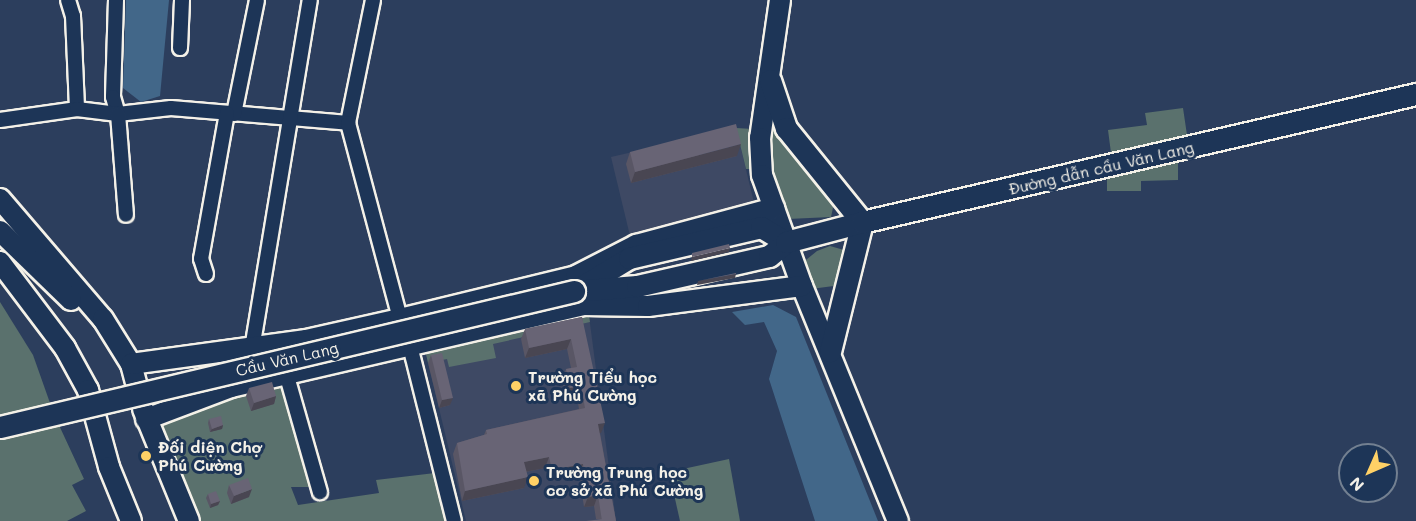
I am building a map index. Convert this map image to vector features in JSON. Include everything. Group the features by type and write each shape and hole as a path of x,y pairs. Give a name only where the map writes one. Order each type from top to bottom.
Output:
{"main road":[{"path":"780,0 760,138 762,175 802,286 898,521"},
{"path":"770,80 786,128 862,222 830,351"},
{"name":"Đường dẫn cầu Văn Lang","path":"786,242 862,222 1416,94"},
{"path":"0,200 103,319 130,366"},
{"path":"130,366 252,349 400,319 576,276 636,245 774,208"},
{"path":"0,231 130,366"},
{"path":"574,291 632,268 765,237 786,242"},
{"path":"574,291 638,298 771,267 786,242"},
{"path":"0,251 47,278"},
{"path":"0,262 65,348 88,390 109,467 131,521"},
{"path":"189,521 169,479 143,411 286,373 583,305 648,306 802,286"},
{"name":"Cầu Văn Lang","path":"0,427 574,291"},
{"path":"169,479 180,521"}],"street":[{"path":"68,0 73,16 77,109"},
{"path":"116,0 113,97 118,114 126,215"},
{"path":"180,48 182,0"},
{"path":"206,274 201,259 230,113 256,0"},
{"path":"252,349 309,0"},
{"path":"373,0 348,123 400,319"},
{"path":"0,120 77,109 118,114 171,108 348,123"},
{"path":"410,346 454,521"},
{"path":"286,373 320,492"}],"shaded area":[{"path":"126,0 169,0 160,96 141,102 123,88"},
{"path":"736,128 756,211 631,240 611,157"},
{"path":"773,305 796,317 878,521 815,521 769,379 777,351 764,322 745,325 732,312"},
{"name":"Trường Tiểu học xã Phú Cường","path":"589,316 616,521 466,521 426,354"}],"green space":[{"path":"1183,108 1187,135 1111,153 1108,130 1147,125 1145,113"},
{"path":"774,127 828,192 834,203 831,217 788,219 766,163 767,129"},
{"path":"736,128 753,129 756,161 752,169 746,169"},
{"path":"1178,159 1178,180 1141,181 1141,191 1107,191 1107,176"},
{"path":"830,246 844,250 850,260 841,285 811,289 801,264 817,251"},
{"path":"0,302 33,355 50,403 0,415"},
{"path":"589,316 590,322 493,344 496,358 449,367 447,359 428,363 426,354"},
{"path":"284,381 315,487 291,487 298,505 379,493 376,480 435,473 447,521 196,521 160,430 161,423 238,390"},
{"path":"58,423 84,479 72,485 86,511 67,521 0,521 0,437"},
{"path":"729,459 740,521 680,521 669,472"}],"building":[{"path":"736,124 741,144 635,172 630,152"},
{"path":"729,244 730,248 692,257 692,253"},
{"path":"582,317 605,423 598,424 616,521 602,521 598,495 588,497 583,464 552,470 549,457 524,462 528,477 465,491 457,443 487,434 486,430 585,408 581,386 570,388 566,369 577,367 571,339 529,348 525,329"},
{"path":"442,353 453,398 442,400 431,355"},
{"path":"272,382 276,396 254,403 249,388"},
{"path":"221,416 223,425 212,429 209,419"},
{"path":"248,478 252,489 234,496 229,485"},
{"path":"216,491 220,501 211,504 208,494"}],"place":[{"name":"Trường Tiểu học xã Phú Cường","path":"516,386"},
{"name":"Đối diện Chợ Phú Cường","path":"146,456"},
{"name":"Trường Trung học cơ sở xã Phú Cường","path":"534,481"}]}
